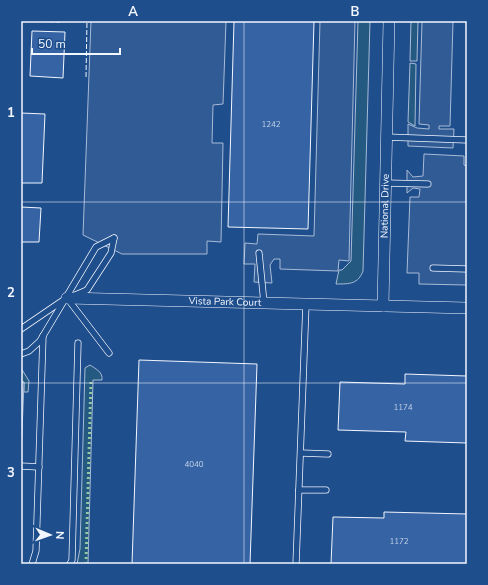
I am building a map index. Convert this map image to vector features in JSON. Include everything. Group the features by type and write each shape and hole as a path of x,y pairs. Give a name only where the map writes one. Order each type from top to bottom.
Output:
{"street":[{"name":"National Drive","path":"383,306 389,21"},
{"name":"Vista Park Court","path":"67,298 383,306"},
{"path":"383,306 467,308"}],"lane":[{"path":"386,138 467,140"},
{"path":"385,183 428,184"},
{"path":"21,329 67,298 87,290 111,253 114,238 96,247 67,298 43,336 29,351 21,354"},
{"path":"259,254 264,303"},
{"path":"433,268 467,269"},
{"path":"67,298 109,353"},
{"path":"296,564 306,304"},
{"path":"32,564 36,551 43,336"},
{"path":"70,564 72,560 78,343"},
{"path":"301,453 328,454"},
{"path":"21,466 39,467"},
{"path":"299,490 326,490"}],"shaded area":[{"path":"91,21 226,21 223,104 213,105 212,143 223,143 221,242 207,241 207,254 122,254 83,235"},
{"path":"320,21 355,21 349,261 339,260 338,271 280,269 280,259 274,259 270,265 272,283 254,282 255,264 244,264 245,243 257,244 258,234 314,236"},
{"path":"358,21 370,21 363,271 359,279 356,281 345,284 336,284 339,270 342,270 351,261"},
{"path":"411,21 418,21 417,61 410,61"},
{"path":"422,21 453,21 450,126 439,126 439,129 454,129 453,148 408,146 408,124 417,128 429,129 429,125 419,124"},
{"path":"410,63 416,64 415,126 408,122"},
{"path":"424,154 464,156 464,165 467,166 467,285 419,284 419,273 407,273 410,197 419,197 420,189 413,188 407,193 407,170 413,177 423,176"},
{"path":"90,365 97,369 102,377 102,380 93,380 88,564 77,564 80,549 85,368"},
{"path":"21,368 29,381 28,392 24,392 24,382 21,382"},
{"path":"21,382 24,382 21,456"}],"building":[{"path":"234,21 314,21 308,229 228,227"},
{"path":"32,31 65,32 63,78 30,76"},
{"path":"21,113 45,114 42,183 21,183"},
{"path":"21,207 41,208 39,242 21,242"},
{"path":"139,360 257,364 250,564 132,564"},
{"path":"405,374 467,376 467,443 405,441 406,432 338,430 340,382 405,384"},
{"path":"384,512 467,514 467,564 331,564 333,517 384,518"}],"hedge":[{"path":"86,564 91,380"}],"fence":[{"path":"21,21 60,21"},
{"path":"86,77 87,21"}]}
